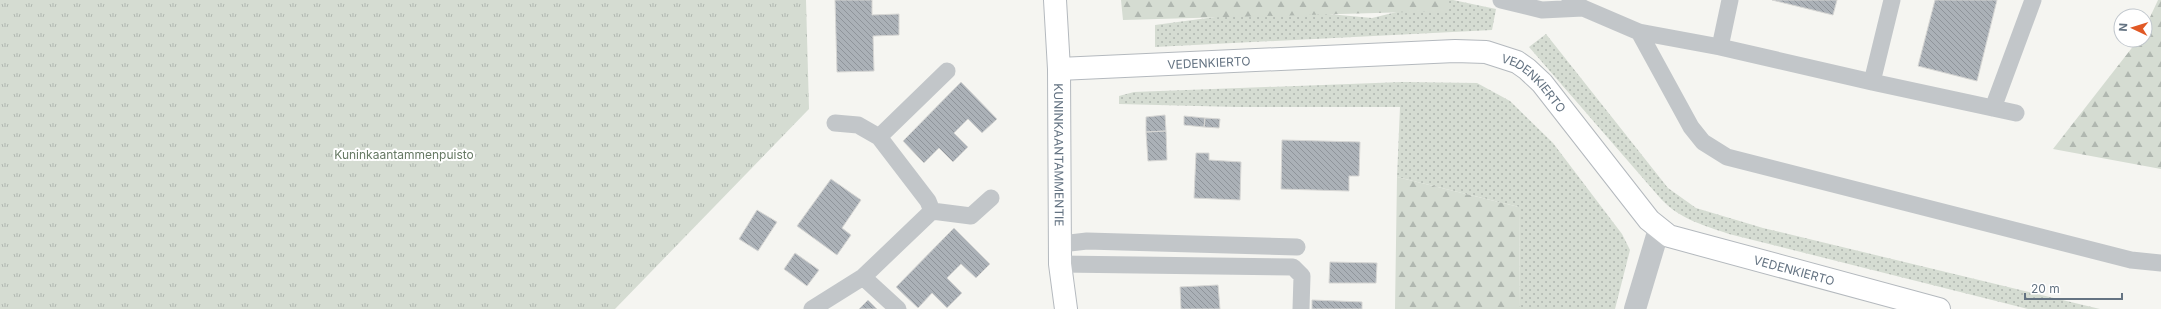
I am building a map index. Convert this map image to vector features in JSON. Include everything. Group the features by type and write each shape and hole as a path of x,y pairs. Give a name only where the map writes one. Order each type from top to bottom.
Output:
{"street":[{"name":"KUNINKAANTAMMENTIE","path":"1055,0 1059,69 1060,254 1066,309"},
{"name":"VEDENKIERTO","path":"1059,69 1455,51 1486,52 1517,62 1542,83 1649,220 1669,236 1682,241 1940,309"},
{"path":"1635,309 1659,229"}],"lane":[{"path":"1501,0 1542,10 1579,3 1639,32 1720,47 2016,113"},
{"path":"1720,47 1730,0"},
{"path":"1872,82 1892,0"},
{"path":"1993,108 2033,0"},
{"path":"1639,32 1692,127 1703,142 1727,157 2131,260 2161,263"},
{"path":"879,137 947,71"},
{"path":"835,123 858,125 879,137 928,201 932,211"},
{"path":"932,211 971,216 992,198"},
{"path":"812,309 863,277 932,211"},
{"path":"1060,254 1087,241 1297,247"},
{"path":"1060,254 1293,267 1302,276 1301,309"},
{"path":"863,277 898,309"}],"green space":[{"name":"Kuninkaantammenpuisto","path":"0,0 806,0 809,109 615,309 0,309"},
{"path":"1121,0 1449,0 1446,11 1123,20"},
{"path":"1421,0 1453,0 1496,9 1492,30 1155,47 1155,25 1275,9 1372,18 1409,9"},
{"path":"2158,0 2161,0 2161,169 2053,149 2132,48 2153,48 2153,11"},
{"path":"1546,34 1668,188 1696,208 1763,228 2100,309 2028,309 1729,234 1692,221 1676,212 1661,199 1529,47"},
{"path":"1402,82 1477,83 1510,101 1553,143 1622,234 1630,250 1615,309 1520,309 1519,207 1397,177 1400,107 1237,107 1119,104 1119,96 1134,92"},
{"path":"1397,177 1519,207 1520,309 1395,309"}],"building":[{"path":"835,0 872,0 872,15 899,14 899,35 873,36 874,71 837,72"},
{"path":"1772,0 1837,0 1833,15"},
{"path":"1935,0 1997,0 1977,81 1918,66"},
{"path":"961,82 997,119 982,133 968,119 954,133 968,147 953,162 939,148 924,163 903,141"},
{"path":"1165,115 1166,131 1146,132 1146,117"},
{"path":"1184,116 1205,118 1204,127 1184,125"},
{"path":"1205,118 1220,119 1219,128 1204,127"},
{"path":"1166,131 1167,160 1148,161 1146,132"},
{"path":"1282,140 1360,142 1359,176 1349,176 1349,191 1281,189"},
{"path":"1196,153 1209,153 1209,160 1241,162 1240,200 1194,198"},
{"path":"831,179 861,200 842,228 851,235 837,255 797,226"},
{"path":"757,210 777,222 758,251 739,239"},
{"path":"954,228 990,264 976,278 961,264 947,278 962,293 947,308 932,293 918,308 896,287"},
{"path":"795,253 819,270 807,286 784,269"},
{"path":"1330,262 1377,263 1376,283 1329,283"},
{"path":"1218,285 1220,309 1181,309 1180,287"},
{"path":"868,300 877,309 859,309"},
{"path":"1312,300 1362,302 1362,309 1312,309"}]}
